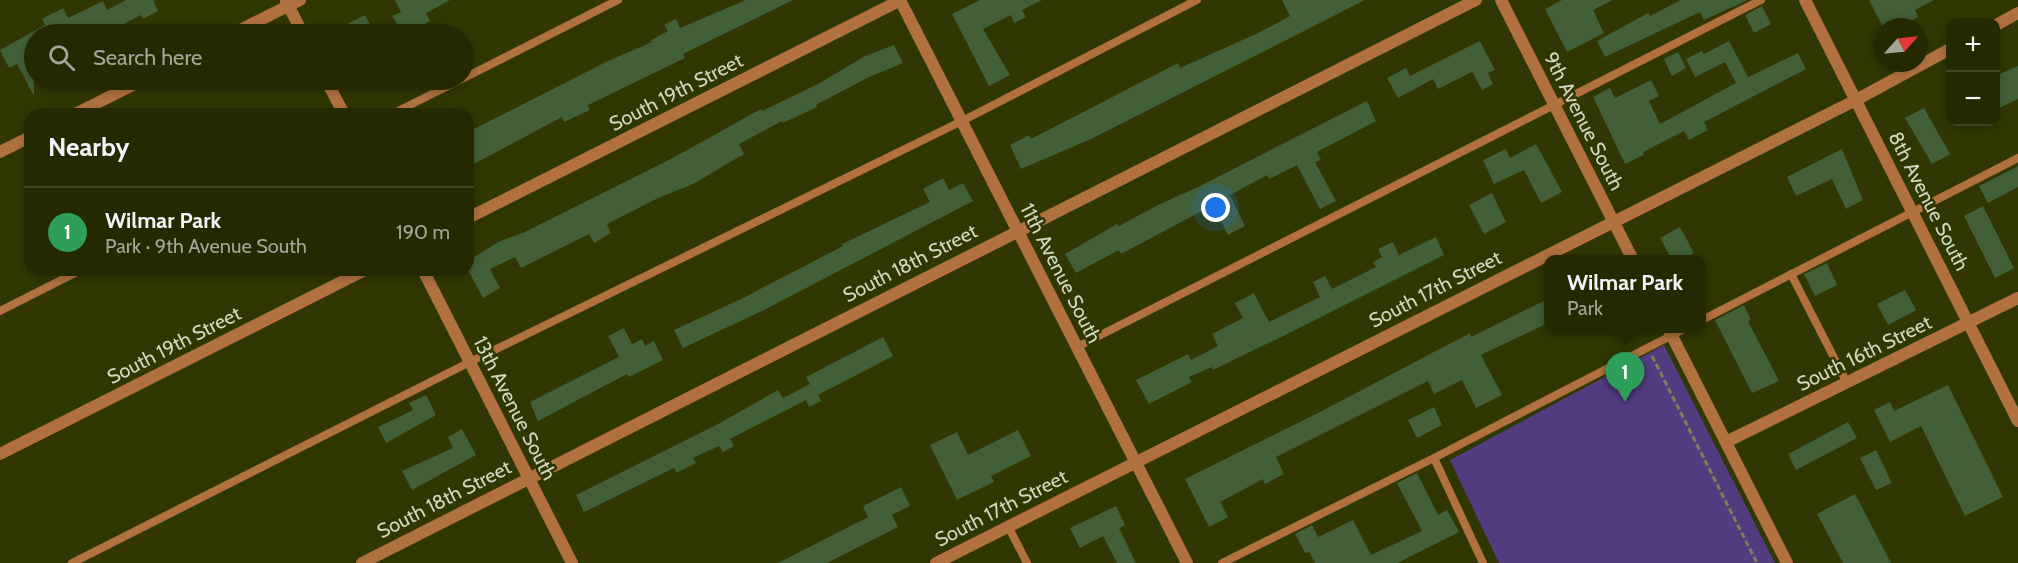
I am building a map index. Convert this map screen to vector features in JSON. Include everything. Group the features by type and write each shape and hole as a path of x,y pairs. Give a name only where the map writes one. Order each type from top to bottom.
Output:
{"street":[{"name":"11th Avenue South","path":"900,0 1186,563"},
{"name":"South 19th Street","path":"474,215 900,0"},
{"name":"South 18th Street","path":"362,563 1476,0"},
{"name":"9th Avenue South","path":"1502,0 1630,255"},
{"name":"8th Avenue South","path":"1805,0 2018,421"},
{"path":"251,24 292,2 300,24"},
{"path":"2000,22 2018,13"},
{"name":"South 17th Street","path":"1546,255 1856,100 1946,51"},
{"path":"87,108 123,90"},
{"path":"331,90 341,108"},
{"path":"0,152 24,140"},
{"name":"South 17th Street","path":"936,563 1544,256"},
{"name":"South 19th Street","path":"0,454 353,276"},
{"name":"13th Avenue South","path":"426,276 572,563"},
{"name":"South 16th Street","path":"1726,442 2018,298"},
{"path":"1671,333 1787,563"}],"lane":[{"path":"474,73 618,0"},
{"path":"72,563 470,362 962,121 1197,0"},
{"path":"1077,347 1761,0"},
{"path":"404,108 440,90"},
{"path":"1706,317 2018,158"},
{"path":"1791,274 1847,383"},
{"path":"0,311 69,276"},
{"path":"1222,563 1434,458 1668,333"},
{"path":"1434,458 1483,563"},
{"path":"1008,526 1027,563"}],"path":[{"path":"1650,352 1757,563"}],"shaded area":[{"path":"1664,345 1775,563 1499,563 1450,460"}],"building":[{"path":"126,0 153,0 158,11 143,19 141,15 124,24 44,24 42,19 63,8 68,18 103,1 107,10"},
{"path":"395,0 450,0 426,13 430,21 424,24 397,24 392,16 401,12"},
{"path":"746,0 793,0 683,54 685,58 588,105 590,110 564,122 562,117 474,164 474,129 608,61 652,42 651,40 668,31 664,25 676,19 680,28"},
{"path":"980,0 1042,0 1022,10 1026,17 1014,23 1011,15 983,29 1010,75 989,86 952,14"},
{"path":"1282,0 1365,0 1091,139 1021,169 1010,145 1029,135 1031,139 1178,63 1180,68 1290,16"},
{"path":"1562,0 1613,0 1593,10 1604,33 1567,52 1545,9"},
{"path":"1681,0 1748,0 1704,20 1700,12 1605,57 1597,41 1648,13 1650,16"},
{"path":"1869,0 1934,0 1915,10 1918,17 1916,18 1878,18"},
{"path":"1762,6 1771,24 1754,33 1745,15"},
{"path":"365,15 370,24 347,24"},
{"path":"24,37 24,77 17,64 9,68 0,50"},
{"path":"1480,41 1495,70 1488,73 1493,84 1482,90 1472,72 1438,89 1433,79 1398,98 1387,78 1406,68 1410,76"},
{"path":"1729,41 1748,77 1798,53 1806,69 1704,122 1708,130 1689,140 1684,131 1625,164 1593,97 1610,88 1615,98 1651,80 1659,96 1649,101 1660,124 1736,83 1725,62 1695,77 1686,59 1702,51 1704,54"},
{"path":"894,45 903,63 867,78 816,105 817,107 783,123 782,121 739,144 744,154 693,184 656,199 607,224 611,233 594,243 589,234 521,268 515,257 490,269 500,288 483,298 471,276 474,276 474,257 498,242 525,232 671,159 761,109 762,111 818,84 865,56"},
{"path":"1678,52 1686,68 1672,76 1664,59"},
{"path":"2018,66 2018,99 2000,108 2000,74"},
{"path":"1367,101 1376,121 1317,152 1321,160 1315,162 1336,201 1320,209 1297,165 1269,179 1267,175 1230,195 1245,226 1228,235 1213,205 1121,254 1119,250 1076,273 1065,254 1117,224 1119,226"},
{"path":"1924,108 1950,154 1932,164 1905,118"},
{"path":"1536,144 1562,192 1541,203 1524,170 1494,184 1483,160 1506,149 1510,158"},
{"path":"1842,149 1863,200 1846,209 1832,179 1796,196 1787,177"},
{"path":"2018,166 2018,187 1988,203 1979,186"},
{"path":"943,178 949,190 963,183 973,201 764,310 683,348 674,330 743,298 843,246 842,244 930,202 923,189"},
{"path":"1492,193 1506,222 1484,234 1469,205"},
{"path":"1983,206 2014,268 1995,278 1964,216"},
{"path":"1680,227 1694,253 1669,255 1660,238"},
{"path":"1436,237 1444,255 1213,370 1212,367 1189,377 1192,382 1149,404 1136,380 1188,354 1191,360 1218,346 1212,334 1243,318 1235,303 1254,293 1269,322 1320,297 1313,282 1325,276 1332,289 1376,267 1373,262 1382,257 1378,249 1393,242 1399,255"},
{"path":"1827,263 1837,285 1815,296 1804,274"},
{"path":"1905,290 1916,310 1888,325 1877,304"},
{"path":"1544,301 1544,325 1481,355 1502,395 1476,408 1462,380 1434,394 1428,381 1276,457 1284,474 1265,484 1263,479 1220,502 1228,517 1209,527 1185,479 1320,412 1470,333 1471,337"},
{"path":"1744,305 1751,320 1748,321 1779,381 1752,393 1715,320"},
{"path":"624,328 632,344 642,339 645,346 654,341 663,360 629,377 627,374 538,421 530,402 619,357 608,336"},
{"path":"883,337 893,356 818,395 821,401 809,407 806,400 730,439 734,446 723,452 719,446 693,458 696,463 676,473 674,468 584,512 576,495 720,423 778,390 783,398 810,384 806,377"},
{"path":"1948,385 2003,497 1965,516 1921,426 1890,442 1874,410 1890,402 1894,411"},
{"path":"426,395 436,415 386,443 378,427 413,410 409,403"},
{"path":"1434,407 1442,425 1417,438 1408,420"},
{"path":"1848,422 1857,438 1796,470 1788,454"},
{"path":"462,429 476,455 412,490 402,471 453,448 448,437"},
{"path":"1018,430 1031,456 991,476 994,482 957,500 930,445 957,432 968,455"},
{"path":"1876,450 1892,483 1876,490 1860,458"},
{"path":"1417,473 1438,515 1447,510 1459,532 1397,563 1315,563 1309,552 1305,553 1295,534 1312,525 1318,537 1353,520 1371,555 1422,531 1397,483"},
{"path":"901,487 910,506 892,515 898,527 827,563 778,563 868,517 863,506"},
{"path":"1855,494 1891,563 1843,563 1817,514"},
{"path":"1116,506 1125,525 1119,528 1136,563 1117,563 1103,536 1080,548 1070,528"}],"place":[{"name":"Wilmar Park","path":"1625,402"}]}
